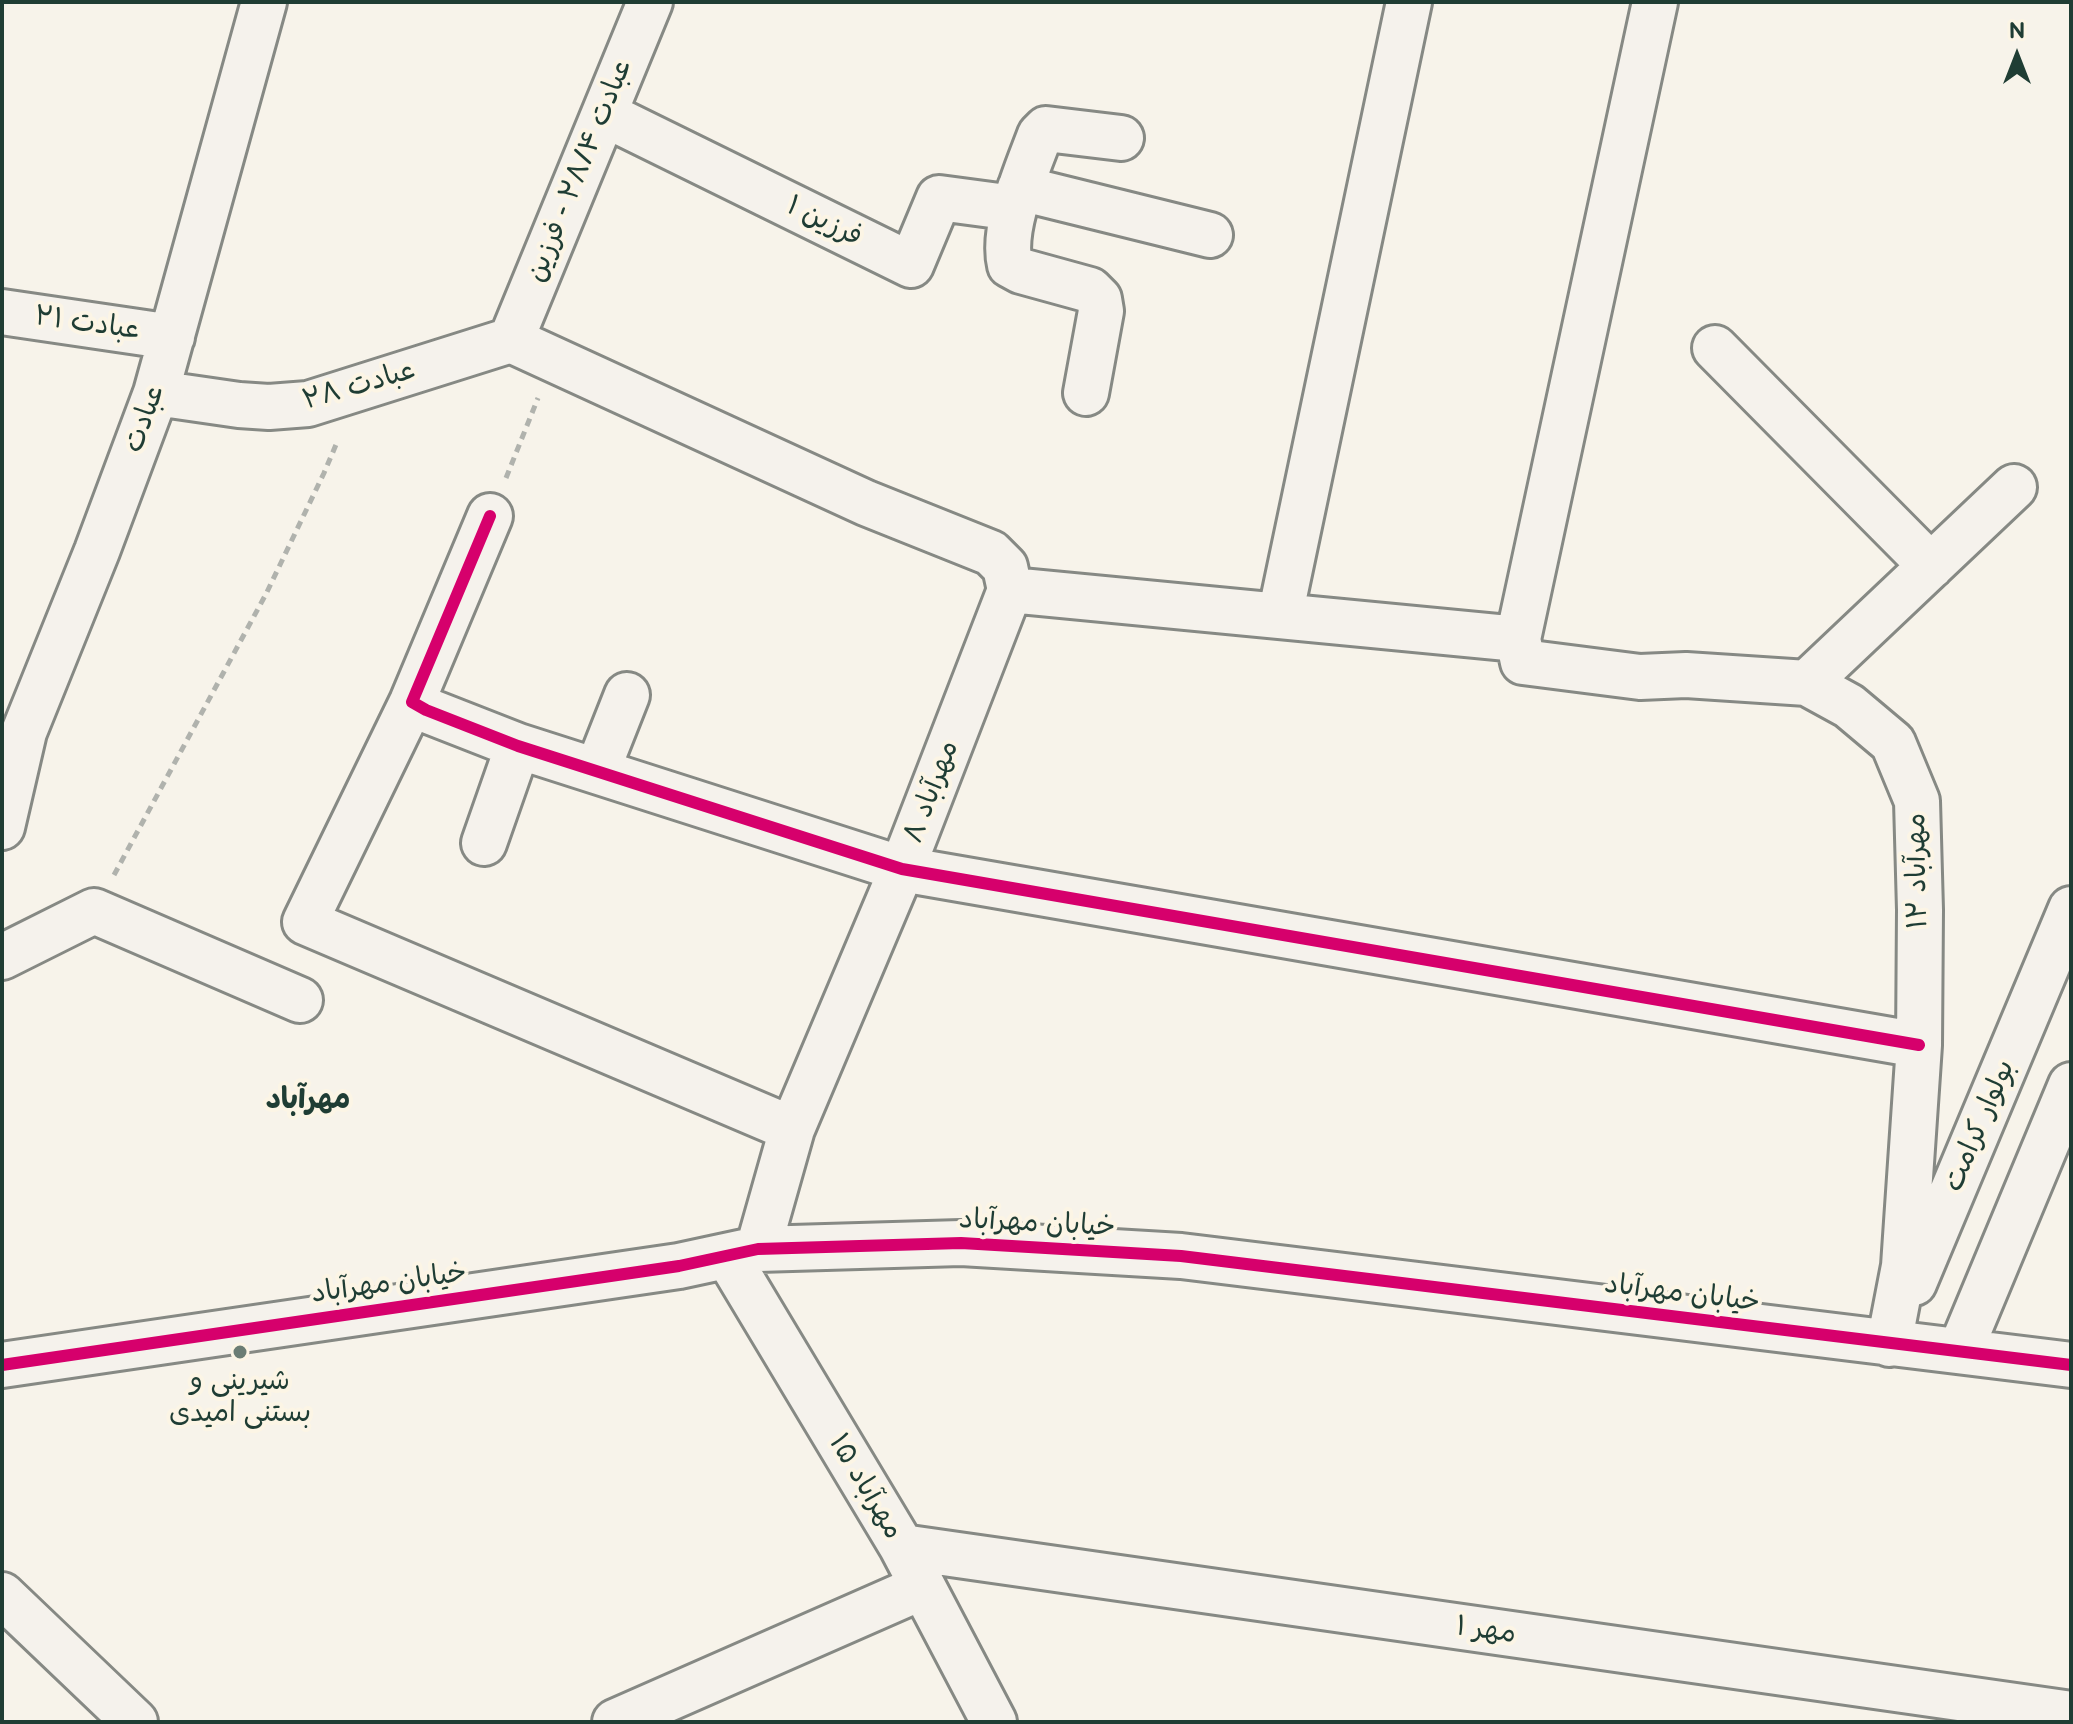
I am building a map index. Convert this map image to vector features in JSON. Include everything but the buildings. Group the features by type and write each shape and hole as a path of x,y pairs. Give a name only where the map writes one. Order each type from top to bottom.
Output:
{"street":[{"name":"عبادت","path":"5,799 24,732 156,393 264,2"},
{"name":"عبادت ۲۸/۴ - فرزین","path":"511,340 650,2"},
{"path":"1280,616 1409,2"},
{"path":"1521,650 1655,2"},
{"name":"فرزین ۱","path":"604,114 911,265 939,198 1017,198"},
{"path":"1086,393 1101,311 1099,299 1090,290 1021,271 1010,265 1007,253 1017,198 1040,135 1046,129 1121,138"},
{"path":"1017,198 1210,235"},
{"name":"عبادت ۲۱","path":"2,312 172,337"},
{"path":"511,340 866,503 991,553 1005,567 1010,590"},
{"name":"عبادت ۲۸","path":"156,393 239,405 269,407 308,404 511,340"},
{"path":"1715,348 1931,566"},
{"path":"1807,683 2014,487"},
{"path":"490,516 412,702 305,922 792,1129"},
{"name":"مهرآباد ۱۲","path":"1010,590 1280,616 1521,650 1640,677 1686,675 1807,683 1849,706 1893,743 1917,801 1920,910 1919,1045 1904,1266 1889,1344"},
{"name":"مهرآباد ۸","path":"743,1253 902,869 1010,590"},
{"path":"597,771 627,695"},
{"path":"412,702 518,746 902,869 1919,1045"},
{"path":"484,843 518,746"},
{"name":"بولوار کرامت","path":"1889,1344 2071,909"},
{"path":"2,957 94,911 300,1000"},
{"path":"1960,1351 2071,1085"},
{"name":"خیابان مهرآباد","path":"2,1365 663,1269 743,1253 961,1243 1181,1256 2071,1365"},
{"name":"مهرآباد ۱۵","path":"743,1253 994,1722"},
{"name":"مهر ۱","path":"902,1547 2071,1714"},
{"path":"615,1722 922,1587"},
{"path":"2,1595 19,1634 135,1722"}],"path":[{"path":"490,516 553,359"},
{"path":"94,911 266,594 324,473 358,388"}],"cycle path":[{"path":"490,516 412,702 518,746 902,869 1919,1045"},
{"path":"2,1365 679,1266 758,1249 961,1243 1181,1256 2071,1365"}],"place":[{"name":"شیرینی و بستنی امیدی","path":"240,1352"}],"district":[{"name":"مهرآباد","path":"308,1100"}]}
